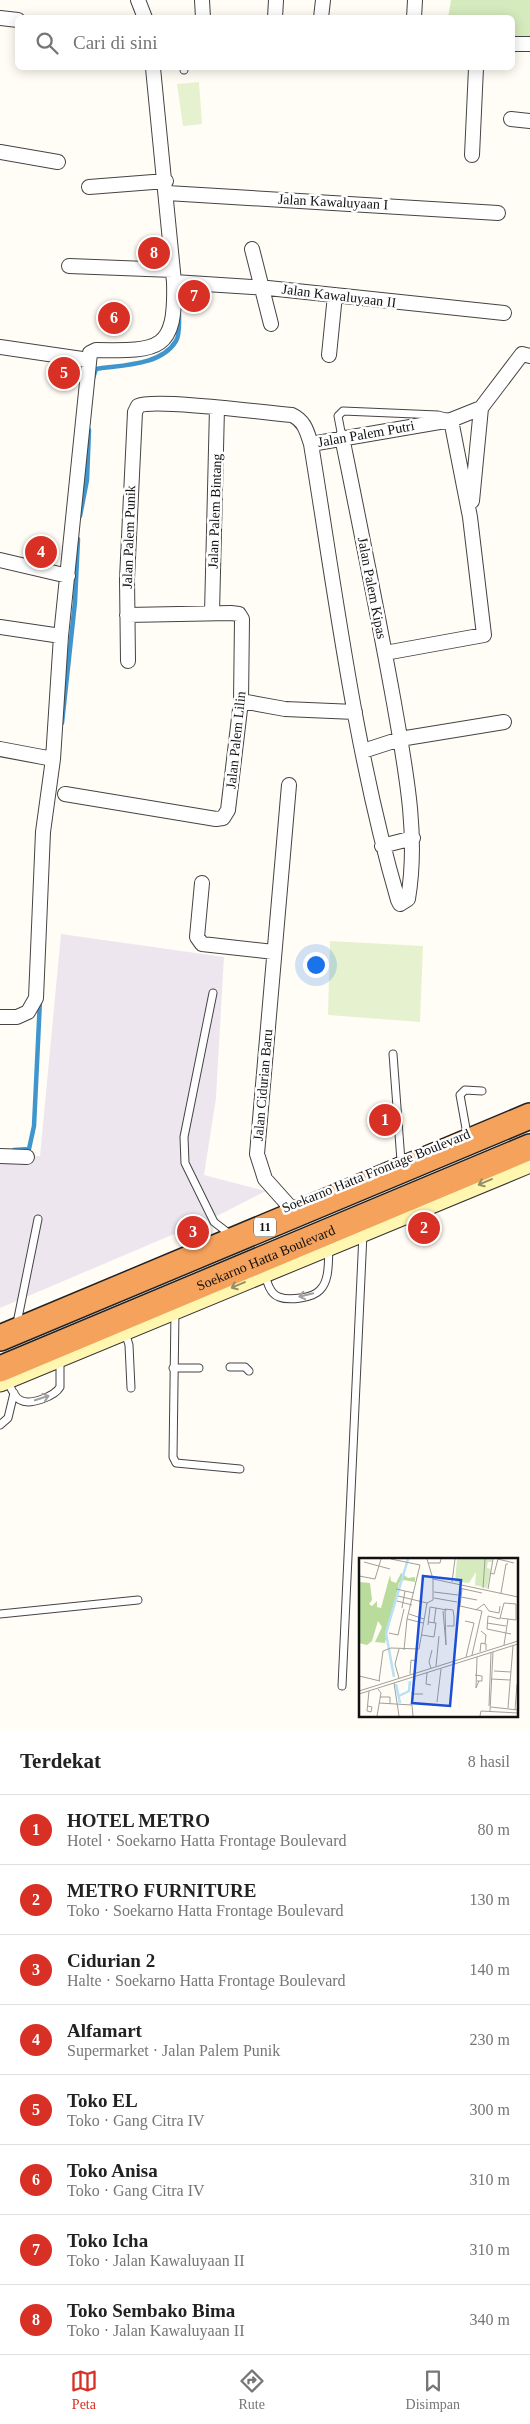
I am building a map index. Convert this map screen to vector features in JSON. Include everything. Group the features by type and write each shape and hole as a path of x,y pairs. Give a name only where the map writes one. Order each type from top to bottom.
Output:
{"highway":[{"name":"Soekarno Hatta Boulevard","path":"0,1338 530,1116"},
{"name":"Soekarno Hatta Boulevard","path":"5,1381 319,1243 530,1147"},
{"path":"273,1270 319,1243"}],"main road":[{"name":"Soekarno Hatta Frontage Boulevard","path":"0,1325 530,1108"},
{"path":"319,1243 363,1233 530,1163"},
{"path":"5,1381 273,1270"}],"street":[{"path":"138,0 144,15"},
{"path":"202,0 203,15"},
{"path":"275,15 276,0"},
{"path":"321,15 323,0"},
{"path":"414,15 415,0"},
{"path":"0,18 15,20"},
{"path":"515,44 530,44"},
{"path":"0,1017 17,1017 28,1012 36,998 44,832 53,758 61,636 88,360 92,350 139,349 156,345 166,338 172,328 175,310 169,190 153,70"},
{"path":"472,155 476,70"},
{"path":"511,119 530,121"},
{"path":"0,152 58,162"},
{"name":"Jalan Kawaluyaan I","path":"89,186 498,213"},
{"path":"252,249 260,287 271,324"},
{"name":"Jalan Kawaluyaan II","path":"69,266 504,313"},
{"path":"329,355 335,296"},
{"path":"0,347 88,360"},
{"path":"470,517 481,408 522,354 530,356"},
{"name":"Jalan Palem Putri","path":"134,412 138,406 149,404 292,415 304,423 311,444 342,437 451,420 481,408"},
{"name":"Jalan Palem Bintang","path":"212,613 217,408"},
{"name":"Jalan Palem Punik","path":"128,661 127,614 134,412"},
{"path":"385,653 484,635 470,517 451,420"},
{"name":"Jalan Palem Kipas","path":"342,437 385,653 400,739 413,838 408,899 400,904 382,846"},
{"path":"311,444 355,712 382,846 413,838"},
{"path":"0,560 68,576"},
{"name":"Jalan Palem Lilin","path":"65,794 216,819 224,818 228,810 241,701 242,619 239,614 231,613 127,614"},
{"path":"0,627 61,636"},
{"path":"241,701 285,709 355,712"},
{"path":"363,751 400,739 504,722"},
{"path":"0,749 53,758"},
{"name":"Jalan Cidurian Baru","path":"289,785 257,1154 265,1178 290,1207"},
{"path":"202,884 198,937 202,944 274,952"},
{"path":"0,1156 27,1157"}],"lane":[{"path":"342,437 338,416 342,411 438,415 451,420"},
{"path":"213,993 184,1137 185,1163 214,1222 227,1232"},
{"path":"393,1054 402,1161"},
{"path":"467,1134 460,1096 464,1090 482,1091"},
{"path":"18,1318 38,1219"},
{"path":"342,1686 363,1233"},
{"path":"273,1270 273,1293 279,1297 305,1297 320,1291 326,1279 319,1243"},
{"path":"175,1311 172,1451 176,1463 240,1469"},
{"path":"125,1332 128,1345 130,1388"},
{"path":"5,1381 17,1398 29,1402 57,1392 60,1382 60,1357"},
{"path":"230,1366 245,1367 249,1371"},
{"path":"173,1368 199,1368"},
{"path":"0,1425 8,1418 5,1381"},
{"path":"0,1614 138,1600"}],"shaded area":[{"path":"61,934 224,957 216,1098 204,1175 266,1191 219,1215 0,1308 0,1156 40,1156"}],"green space":[{"path":"451,0 530,0 530,42 515,40 515,15 448,15"},
{"path":"199,82 202,124 183,126 177,84"},
{"path":"330,941 423,946 420,1022 328,1015"}],"waterway":[{"path":"93,378 96,369 140,363 161,355 176,341 179,328 179,314"},
{"path":"80,516 87,480 89,430"},
{"path":"62,723 75,602 78,539"},
{"path":"14,1150 29,1149 34,1126 40,1000"}],"place":[{"name":"Toko Sembako Bima","path":"154,253"},
{"name":"Toko Icha","path":"194,296"},
{"name":"Toko Anisa","path":"114,318"},
{"name":"Toko EL","path":"64,373"},
{"name":"Alfamart","path":"41,552"},
{"name":"HOTEL METRO","path":"385,1120"},
{"name":"METRO FURNITURE","path":"424,1228"},
{"name":"Cidurian 2","path":"193,1232"}]}
